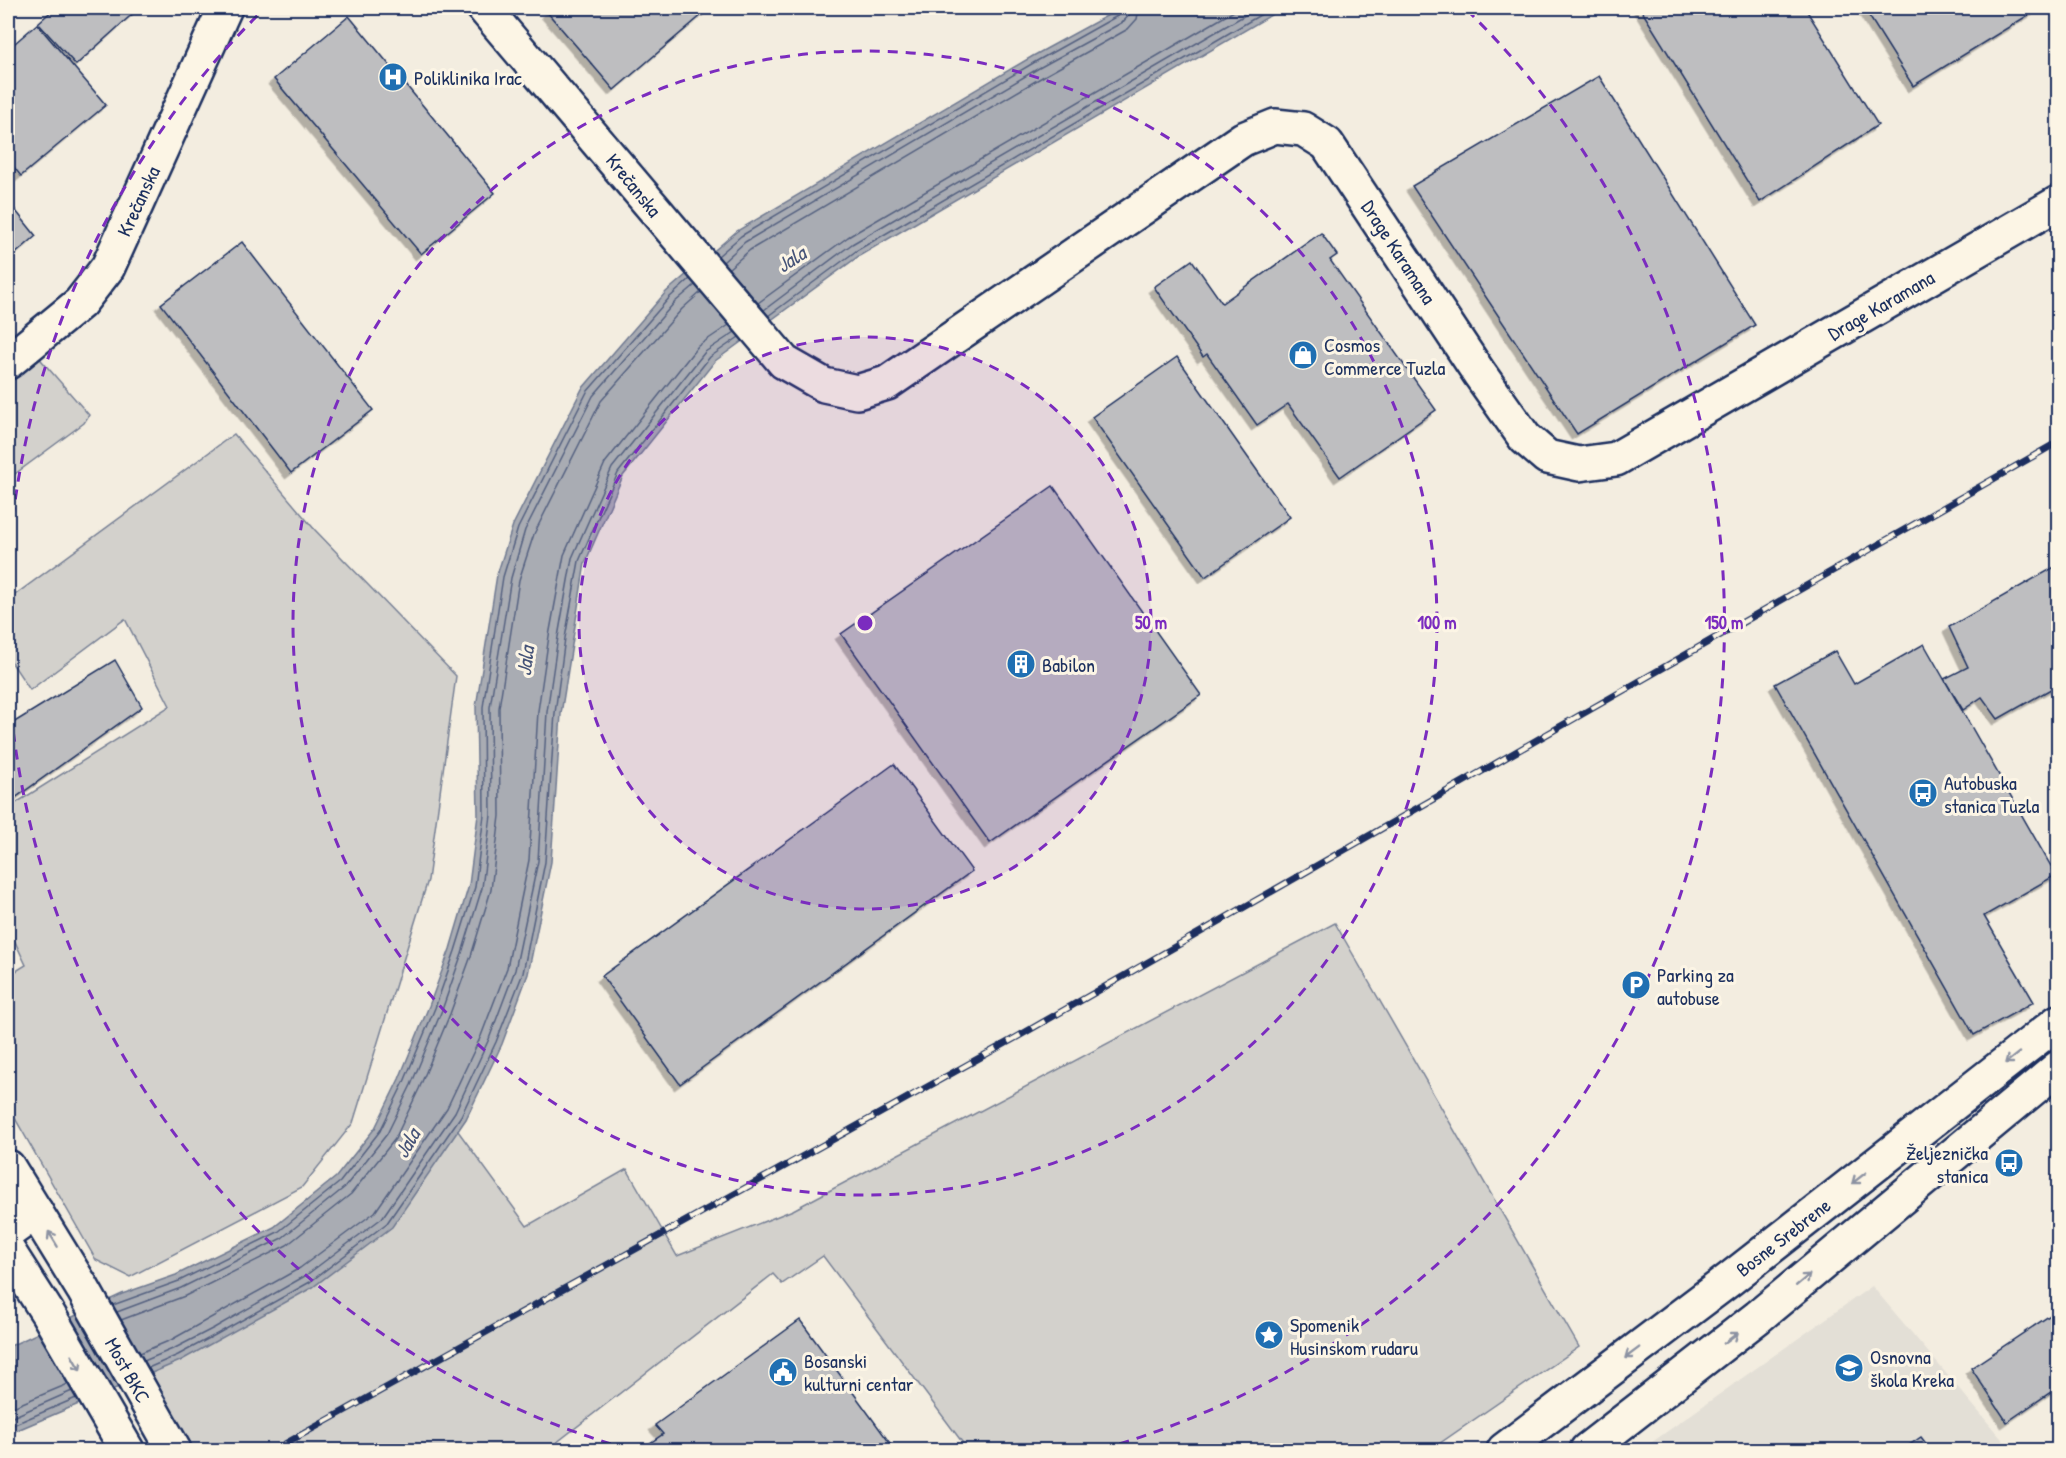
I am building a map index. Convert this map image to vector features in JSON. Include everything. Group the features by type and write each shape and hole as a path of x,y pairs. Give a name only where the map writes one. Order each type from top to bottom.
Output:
{"street":[{"name":"Krečanska","path":"8,362 80,303 108,267 225,8"},
{"name":"Krečanska","path":"484,8 784,362"},
{"name":"Drage Karamana","path":"784,362 824,385 857,392 887,383 1243,139 1275,126 1303,129 1327,144 1479,373 1525,438 1547,457 1580,464 1616,459 2058,203"},
{"name":"Bosne Srebrene","path":"1504,1450 1730,1278 2058,1022"},
{"path":"1587,1450 1758,1317 2058,1068"},
{"name":"Most BKC","path":"8,1167 83,1289 174,1450"},
{"path":"8,1232 36,1212"},
{"name":"Most BKC","path":"8,1251 47,1312 127,1450"}],"shaded area":[{"path":"35,353 89,415 84,423 8,479 8,376"},
{"path":"234,434 315,530 456,676 428,880 353,1123 302,1187 130,1277 96,1260 8,1106 8,976 26,965 8,927 8,808 170,706 125,619 30,690 8,657 8,600"},
{"path":"1335,923 1579,1347 1430,1450 968,1450 823,1256 782,1284 773,1274 547,1450 174,1450 117,1350 298,1254 434,1098 527,1226 627,1169 677,1256 793,1210"},
{"name":"Osnovna škola Kreka","path":"1872,1286 2011,1450 1641,1450"}],"water":[{"name":"Jala","path":"1121,8 1283,8 859,256 715,361 623,476 585,563 561,714 551,862 528,974 502,1044 466,1119 392,1227 313,1287 180,1361 8,1434 8,1347 122,1294 176,1275 274,1227 336,1177 375,1128 399,1079 429,1006 450,949 469,885 478,815 476,707 497,575 513,525 582,389 666,292 737,231 1033,56"}],"building":[{"path":"55,8 139,8 76,65 38,23"},
{"path":"552,8 710,8 614,90 547,12"},
{"path":"1640,8 1805,8 1878,125 1760,202"},
{"path":"1864,8 2040,8 1913,86"},
{"path":"349,16 495,193 421,254 274,79"},
{"path":"37,24 106,105 21,176 8,160 8,49"},
{"path":"1599,76 1755,325 1577,434 1412,186"},
{"path":"8,201 36,236 8,260"},
{"name":"Cosmos Commerce Tuzla","path":"1321,233 1337,255 1330,260 1436,410 1340,477 1288,404 1257,425 1207,354 1203,357 1154,287 1192,260 1222,303"},
{"path":"242,242 373,410 291,473 161,304"},
{"path":"1177,357 1290,517 1205,577 1092,417"},
{"name":"Babilon","path":"1053,486 1201,695 990,843 841,634"},
{"path":"2058,565 2058,685 1998,719 1982,697 1963,710 1944,679 1968,667 1949,627"},
{"name":"Autobuska stanica Tuzla","path":"1924,644 2056,875 1984,916 2034,1002 1974,1035 1775,684 1835,651 1854,684"},
{"path":"115,660 142,707 8,803 8,726"},
{"path":"894,764 972,871 680,1084 602,976"},
{"path":"2058,1310 2058,1387 2007,1422 1971,1368"},
{"name":"Bosanski kulturni centar","path":"800,1320 895,1450 640,1450 663,1434 655,1425"},
{"path":"1921,1437 1931,1450 1902,1450"}],"railway":[{"path":"274,1450 1017,1037 2058,442"}],"place":[{"name":"Poliklinika Irac","path":"393,77"},
{"name":"Cosmos Commerce Tuzla","path":"1303,355"},
{"name":"Babilon","path":"1021,664"},
{"name":"Autobuska stanica Tuzla","path":"1923,793"},
{"name":"Parking za autobuse","path":"1636,985"},
{"name":"Željeznička stanica","path":"2009,1163"},
{"name":"Spomenik Husinskom rudaru","path":"1269,1335"},
{"name":"Osnovna škola Kreka","path":"1849,1368"},
{"name":"Bosanski kulturni centar","path":"783,1372"}]}
